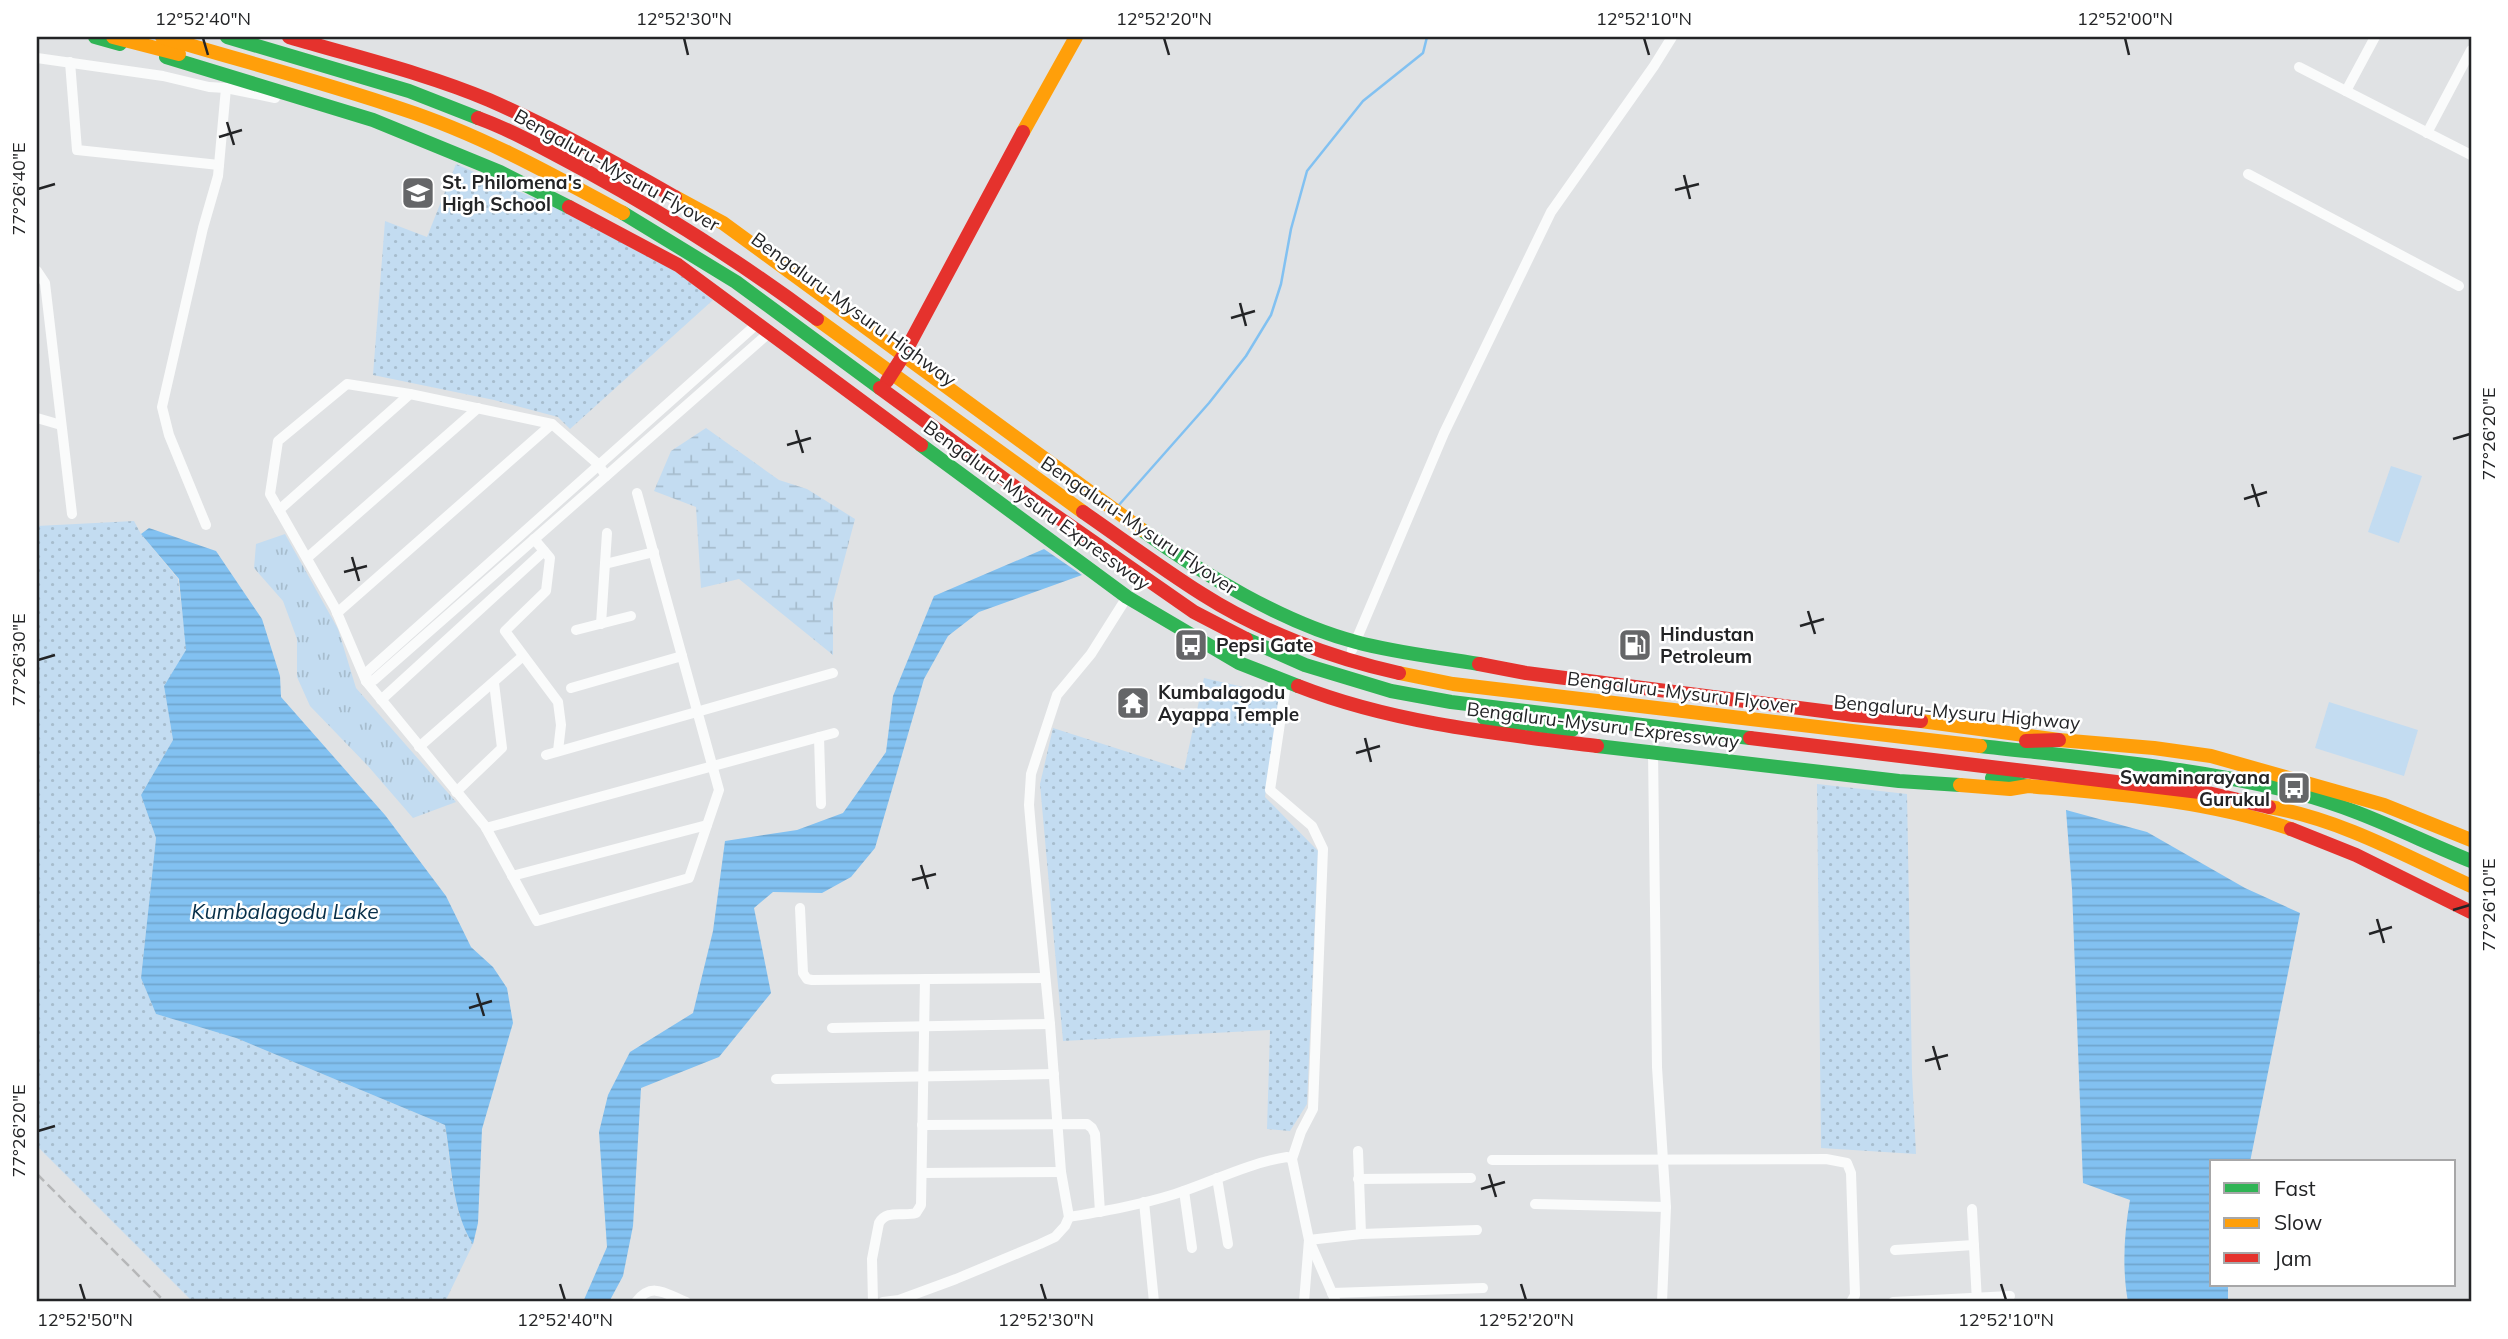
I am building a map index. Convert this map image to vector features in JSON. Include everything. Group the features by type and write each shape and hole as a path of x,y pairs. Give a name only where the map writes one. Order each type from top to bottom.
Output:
{"main road":[{"name":"Bengaluru-Mysuru Expressway","path":"95,37 373,120 559,196 662,245 755,308 873,401 1076,552 1128,597 1200,642 1286,683 1339,702 1490,733 1899,781 2010,789 2028,786"},
{"name":"Bengaluru-Mysuru Expressway","path":"113,37 380,113 461,144 559,196 678,265 873,401"},
{"name":"Bengaluru-Mysuru Expressway","path":"162,37 403,109 477,138 540,168 647,226 736,282 1074,529"},
{"name":"Bengaluru-Mysuru Flyover","path":"227,37 371,79 447,105 548,151 656,209 747,267 1036,480 1177,579 1230,610 1312,647 1377,668 1453,684 2180,769 2298,793 2375,821 2471,861"},
{"name":"Bengaluru-Mysuru Highway","path":"255,37 418,85 580,150 744,251 901,360 1225,597 1282,624 1442,670 1825,721 2014,740 2059,740 2154,748 2211,756 2329,789"},
{"path":"289,37 415,74 475,96 580,150 559,196"},
{"path":"873,401 901,360 997,178 1076,37"},
{"name":"Bengaluru-Mysuru Flyover","path":"1074,529 1167,595 1221,627 1305,665 1391,691 1480,706 2177,787 2291,811 2332,823 2471,886"},
{"name":"Bengaluru-Mysuru Expressway","path":"1076,552 1234,647 1289,672 1364,695 1423,708 1517,723 2008,780 2028,786 2179,801 2237,813 2318,839 2360,855 2471,912"},
{"path":"2318,839 2329,789 2384,805 2471,840"}],"street":[{"path":"1354,646 1444,433 1552,212 1672,37"},
{"path":"2346,91 2375,37"},
{"path":"2427,133 2471,50"},
{"path":"37,58 163,76 209,87 275,97 277,90"},
{"path":"70,62 77,150 219,165"},
{"path":"2299,67 2471,155"},
{"path":"206,525 169,435 162,407 203,228 211,207 219,165 226,88"},
{"path":"2248,174 2459,286"},
{"path":"37,271 45,283 72,513"},
{"path":"366,681 366,673 598,464 764,327"},
{"path":"366,681 374,680 606,476 764,327"},
{"path":"606,476 598,464 552,424 410,394 347,384 278,441 270,494 337,613 366,681 486,828 537,922 689,878 719,790 637,493"},
{"path":"279,510 410,394"},
{"path":"307,558 478,408"},
{"path":"37,418 61,425"},
{"path":"337,613 552,424"},
{"path":"601,624 607,533"},
{"path":"534,540 550,558 546,591 505,631 558,702 561,725 558,751"},
{"path":"381,700 544,551"},
{"path":"605,564 653,552"},
{"path":"883,1302 899,1300 956,1279 1040,1244 1055,1237 1069,1217 1061,1172 1029,805 1031,774 1057,695 1091,654 1128,597"},
{"path":"576,630 631,616"},
{"path":"419,747 523,656"},
{"path":"570,688 682,656"},
{"path":"546,755 833,673"},
{"path":"456,792 502,748 494,683"},
{"path":"1286,683 1270,790 1312,826 1323,849 1313,1109 1301,1132 1292,1159 1309,1240 1334,1297 1483,1288"},
{"path":"486,828 834,733"},
{"path":"819,737 821,804"},
{"path":"1653,751 1657,1067 1666,1207 1662,1302"},
{"path":"512,876 707,825"},
{"path":"800,908 803,973 807,979 1045,978"},
{"path":"873,1302 872,1259 881,1218 919,1210 925,979"},
{"path":"832,1028 1050,1024"},
{"path":"776,1079 1054,1074"},
{"path":"922,1125 1087,1125 1095,1135 1100,1212"},
{"path":"1358,1151 1361,1234"},
{"path":"1069,1217 1184,1191 1274,1159 1292,1159"},
{"path":"1492,1160 1826,1159 1847,1163 1851,1173 1854,1254 1855,1295 1851,1302"},
{"path":"922,1173 1061,1172"},
{"path":"1217,1178 1228,1244"},
{"path":"1358,1179 1471,1178"},
{"path":"1184,1191 1192,1248"},
{"path":"1144,1202 1154,1302"},
{"path":"1535,1205 1666,1207"},
{"path":"1972,1209 1977,1300"},
{"path":"1309,1240 1361,1234 1477,1230"},
{"path":"1304,1302 1309,1240"},
{"path":"1895,1251 1974,1245"},
{"path":"636,1302 643,1293 654,1289 687,1302"},
{"path":"1893,1302 1977,1300 2010,1296"}],"green space":[{"path":"456,164 552,206 672,269 713,300 570,429 558,417 494,400 373,375 385,221 427,237"},
{"path":"706,428 779,480 807,489 855,519 833,602 833,655 739,579 701,588 696,507 654,491 671,451"},
{"path":"2391,466 2422,476 2399,543 2368,532"},
{"path":"134,521 141,534 178,579 187,650 164,686 173,740 141,795 156,838 141,978 156,1014 236,1038 445,1125 456,1202 473,1244 445,1302 193,1302 37,1146 37,526"},
{"path":"285,534 338,629 356,688 456,802 413,818 310,706 297,677 297,639 283,601 254,568 256,544"},
{"path":"1204,678 1279,695 1265,797 1318,851 1307,1104 1290,1131 1267,1129 1270,1030 1063,1041 1040,784 1053,728 1184,770"},
{"path":"2329,702 2418,730 2404,776 2315,748"},
{"path":"1817,784 1907,794 1916,1154 1821,1148"}],"water":[{"name":"Kumbalagodu Lake","path":"149,528 216,551 262,619 280,676 281,697 385,815 446,896 471,947 493,967 507,988 513,1023 482,1129 478,1223 473,1244 456,1202 445,1125 236,1038 156,1014 141,978 156,838 141,795 173,740 164,686 186,650 179,579 141,534"},
{"path":"1044,549 1082,575 979,612 948,636 924,679 875,848 851,877 822,893 773,892 754,908 771,993 719,1057 641,1088 633,1226 623,1276 609,1302 583,1302 607,1247 599,1132 608,1095 630,1052 693,1013 713,931 725,841 797,830 843,813 886,752 893,696 934,596"},
{"path":"2066,810 2147,832 2245,888 2300,913 2250,1160 2210,1160 2210,1286 2228,1286 2228,1302 2128,1302 2124,1251 2130,1200 2083,1183 2072,889"}],"waterway":[{"path":"1118,506 1209,403 1246,356 1271,315 1281,284 1291,229 1307,171 1363,101 1423,53 1427,37"}],"railway":[{"path":"37,1174 165,1302"}],"traffic: fast":[{"path":"95,37 120,44"},
{"path":"227,37 409,91 478,118"},
{"path":"166,57 373,120 500,172 569,207"},
{"path":"623,213 736,282 880,388"},
{"path":"921,445 1127,597 1239,663 1298,686"},
{"path":"1142,530 1217,580 1301,623 1371,646 1479,664"},
{"path":"1246,639 1305,665 1391,691 1451,702 1750,738"},
{"path":"1484,718 1572,730"},
{"path":"1597,746 1899,781 1960,785"},
{"path":"1980,746 2179,770 2297,793 2363,815 2471,861"},
{"path":"1992,778 2028,786"}],"traffic: slow":[{"path":"113,37 179,54"},
{"path":"162,37 431,119 514,156 623,213"},
{"path":"1023,132 1076,37"},
{"path":"675,197 723,223 1142,530"},
{"path":"817,319 1083,512"},
{"path":"1399,673 1453,684 1980,746"},
{"path":"1921,721 2059,740 2211,756 2384,805 2471,840"},
{"path":"1960,785 2010,789 2028,786 2161,800 2227,811 2291,829"},
{"path":"2269,807 2347,829 2471,886"}],"traffic: jam":[{"path":"289,37 465,90 536,122 675,197"},
{"path":"478,118 534,143 647,206 705,241 817,319"},
{"path":"887,381 1023,132"},
{"path":"569,207 678,265 921,445"},
{"path":"880,388 1026,495 1194,612 1246,639"},
{"path":"1083,512 1187,584 1248,620 1322,651 1399,673"},
{"path":"1479,664 1526,673 1854,715 1921,721"},
{"path":"1298,686 1334,699 1408,718 1597,746"},
{"path":"1750,738 2208,793 2269,807"},
{"path":"2026,741 2059,740"},
{"path":"2291,829 2356,855 2471,912"}],"place":[{"name":"St. Philomena's High School","path":"418,193"},
{"name":"Pepsi Gate","path":"1191,645"},
{"name":"Hindustan Petroleum","path":"1635,645"},
{"name":"Kumbalagodu Ayappa Temple","path":"1133,703"},
{"name":"Swaminarayana Gurukul","path":"2294,788"}]}
